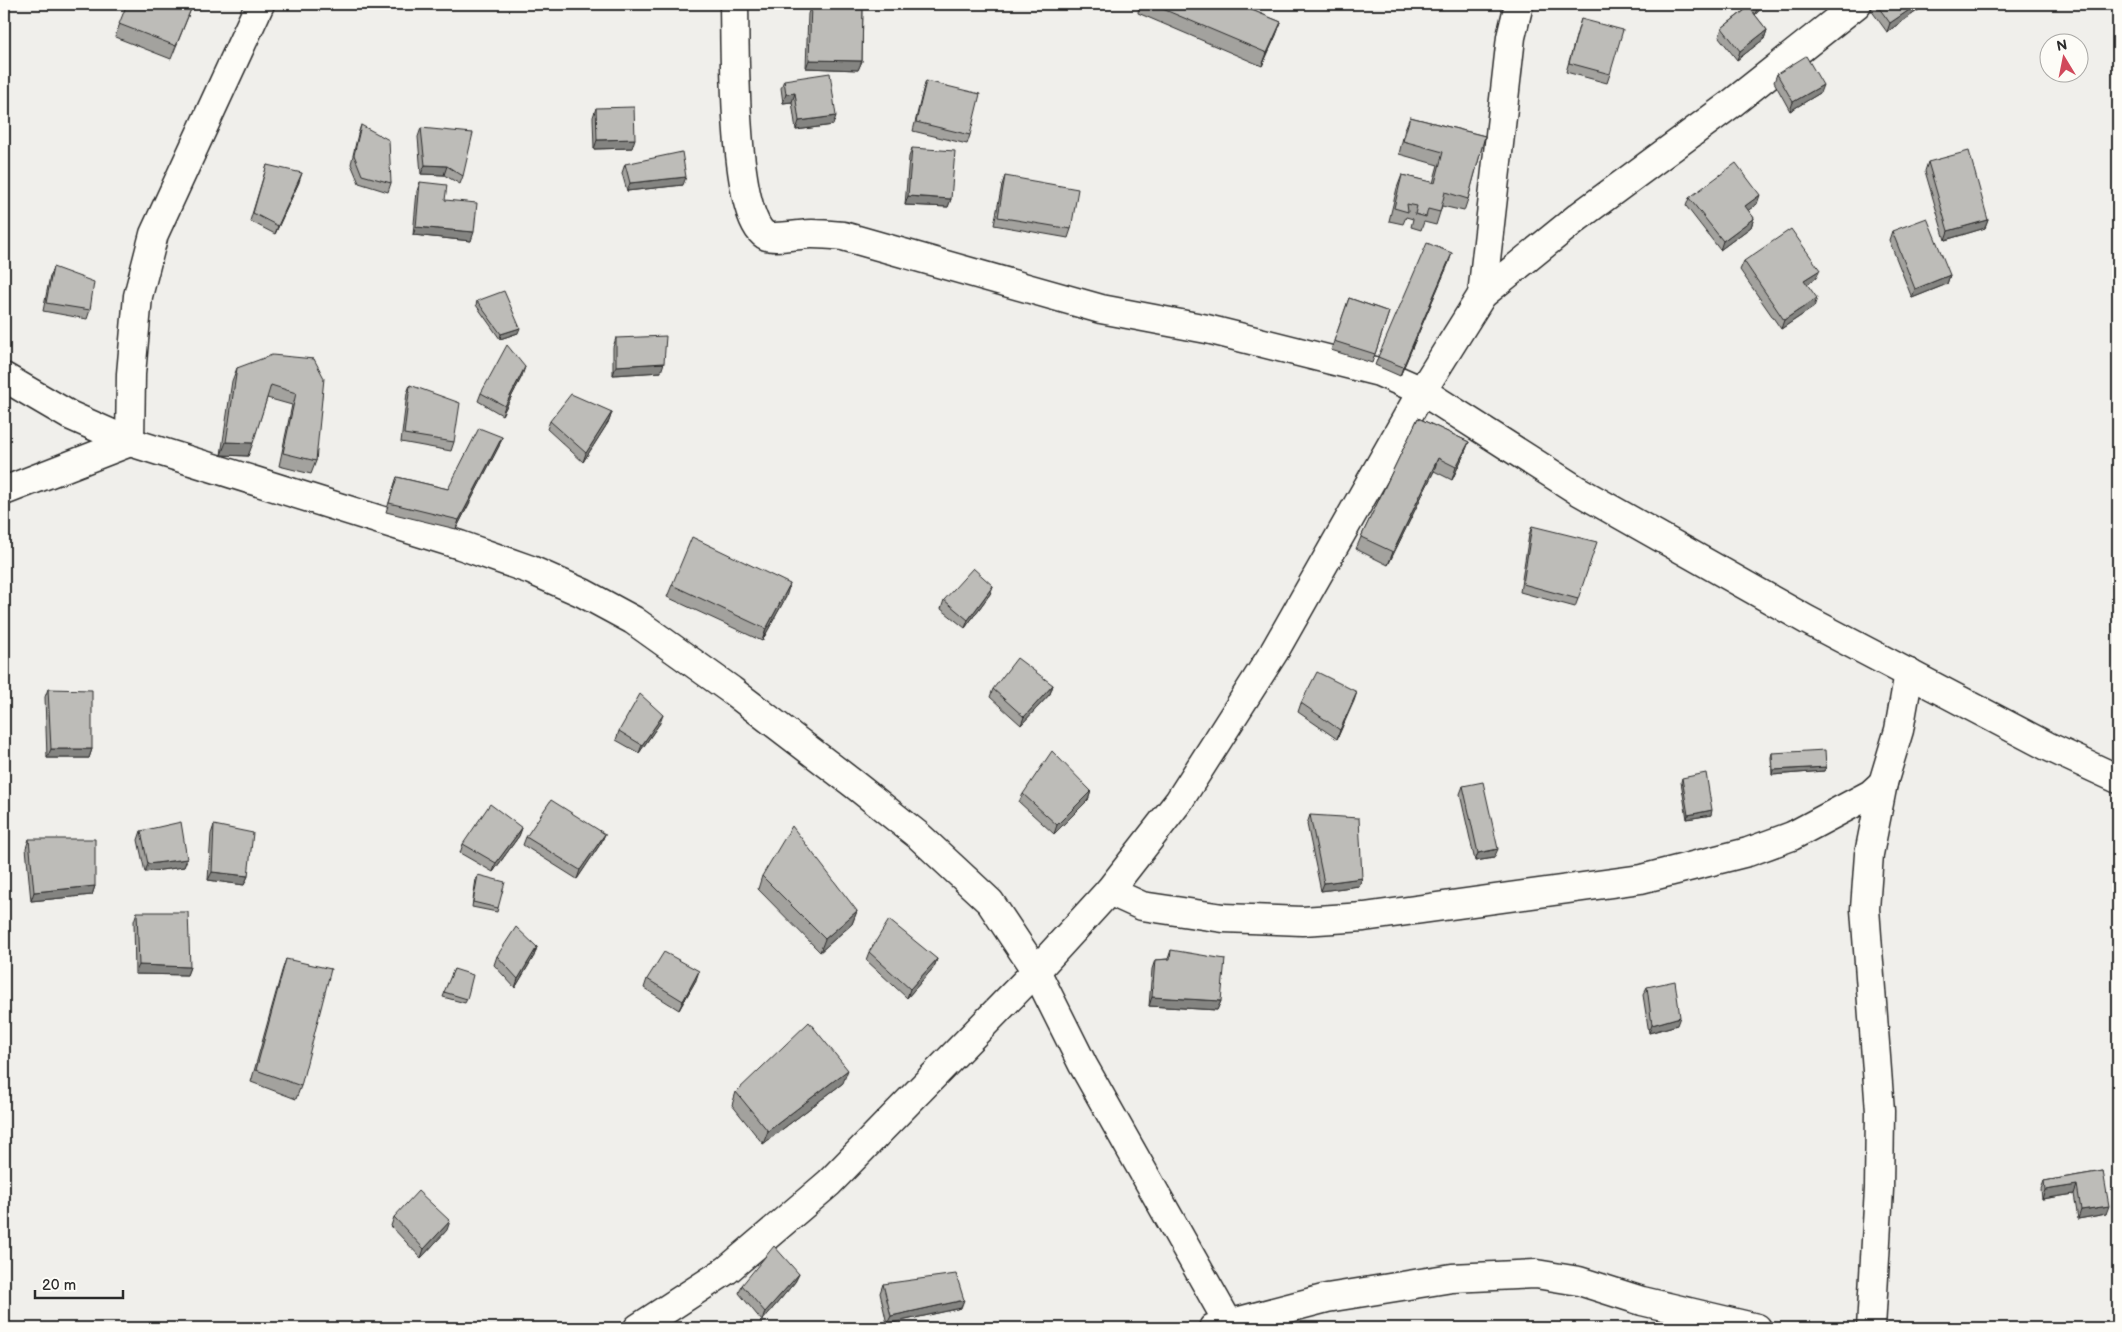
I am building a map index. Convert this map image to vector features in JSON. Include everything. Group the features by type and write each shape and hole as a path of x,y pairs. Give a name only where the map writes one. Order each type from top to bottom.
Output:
{"street":[{"path":"130,442 131,374 138,296 154,234 260,4"},
{"path":"734,4 739,157 751,211 758,230 768,237 814,234 843,236 995,277 1101,309 1207,328 1379,372 1422,391 1577,490 1807,620 2047,746 2118,779"},
{"path":"1482,295 1511,37 1518,4"},
{"path":"638,1328 727,1270 829,1182 1036,971 1110,891 1179,801 1274,652 1422,391 1482,295 1578,217 1731,104 1857,4"},
{"path":"4,378 69,415 130,442 531,570 583,593 633,620 731,690 919,836 990,902 1036,971 1088,1074 1235,1325 1327,1298 1442,1280 1498,1274 1536,1274 1579,1281 1642,1301 1757,1328"},
{"path":"4,491 130,442"},
{"path":"1871,1328 1879,1189 1880,1111 1865,909 1869,854 1883,783 1900,730 1909,673"},
{"path":"1110,891 1142,906 1223,918 1302,921 1364,917 1621,882 1692,868 1792,836 1871,794 1883,783"}],"building":[{"path":"127,4 193,4 176,46 119,24"},
{"path":"833,4 863,4 862,61 809,60 811,5 833,6"},
{"path":"1151,4 1237,4 1281,22 1267,53"},
{"path":"1876,4 1918,4 1890,23"},
{"path":"1749,7 1767,30 1740,51 1722,28"},
{"path":"1581,19 1623,30 1610,74 1569,63"},
{"path":"1806,56 1823,85 1793,102 1777,74"},
{"path":"830,73 836,116 799,121 795,93 786,94 784,80"},
{"path":"926,81 980,94 970,135 916,122"},
{"path":"634,107 635,139 597,140 596,108"},
{"path":"1410,117 1485,136 1468,199 1445,192 1440,212 1428,209 1426,217 1415,214 1417,206 1407,204 1408,212 1394,208 1402,175 1435,183 1443,152 1403,141"},
{"path":"361,125 389,140 391,183 362,175 354,155"},
{"path":"421,128 473,133 463,176 447,166 425,165"},
{"path":"912,148 955,151 951,199 908,196"},
{"path":"1969,151 1988,220 1948,231 1928,162"},
{"path":"682,152 686,177 630,183 625,164"},
{"path":"1736,163 1760,195 1745,206 1754,218 1723,241 1689,198"},
{"path":"267,165 302,173 278,226 253,213"},
{"path":"1005,176 1078,189 1071,229 998,217"},
{"path":"420,182 447,185 445,200 477,203 474,232 416,227"},
{"path":"1927,218 1950,275 1915,289 1892,231"},
{"path":"1791,229 1820,270 1804,280 1817,298 1784,320 1744,261"},
{"path":"1427,243 1452,253 1403,367 1378,357"},
{"path":"53,267 94,282 90,310 46,303"},
{"path":"504,291 520,328 501,334 477,301"},
{"path":"1349,298 1389,312 1375,354 1334,341"},
{"path":"666,336 664,363 616,366 616,338"},
{"path":"507,345 525,367 505,406 481,393"},
{"path":"272,355 314,359 324,378 316,461 283,453 296,393 271,385 253,443 226,442 237,368"},
{"path":"410,385 460,403 454,442 404,434"},
{"path":"571,394 612,412 586,453 550,421"},
{"path":"1418,418 1469,442 1456,467 1438,458 1393,552 1361,537"},
{"path":"479,428 502,437 459,520 389,503 397,477 448,489"},
{"path":"1532,526 1597,542 1578,599 1523,584"},
{"path":"692,537 790,584 766,629 672,585"},
{"path":"973,568 993,586 968,620 944,600"},
{"path":"1017,658 1053,685 1024,717 993,689"},
{"path":"1317,672 1357,692 1340,730 1301,703"},
{"path":"48,689 92,690 92,749 51,749"},
{"path":"640,694 663,715 642,745 619,731"},
{"path":"1825,750 1826,767 1773,770 1772,753"},
{"path":"1052,751 1091,791 1057,825 1023,794"},
{"path":"1706,773 1712,810 1688,815 1682,778"},
{"path":"1483,782 1498,849 1478,853 1463,786"},
{"path":"551,800 605,834 580,870 526,837"},
{"path":"490,804 522,828 496,863 463,844"},
{"path":"1310,815 1359,818 1362,878 1324,883"},
{"path":"181,822 187,859 148,864 141,831"},
{"path":"214,825 253,833 248,876 212,872"},
{"path":"792,826 857,911 825,939 762,876"},
{"path":"29,839 95,839 95,886 34,892"},
{"path":"478,875 505,882 498,908 473,902"},
{"path":"137,912 188,912 190,967 139,965"},
{"path":"889,920 937,959 910,989 869,952"},
{"path":"516,927 537,947 518,979 497,956"},
{"path":"1171,950 1225,959 1221,1001 1152,997 1155,960 1170,959"},
{"path":"664,952 699,971 683,1001 647,979"},
{"path":"286,959 331,969 301,1086 256,1070"},
{"path":"454,969 473,975 467,999 444,992"},
{"path":"1675,981 1680,1017 1652,1025 1647,987"},
{"path":"809,1022 848,1070 768,1131 736,1092"},
{"path":"2103,1171 2109,1206 2081,1210 2077,1185 2045,1190 2044,1181"},
{"path":"418,1191 450,1221 424,1249 394,1217"},
{"path":"774,1246 799,1274 765,1312 742,1285"},
{"path":"956,1274 964,1300 891,1316 883,1284"}]}
